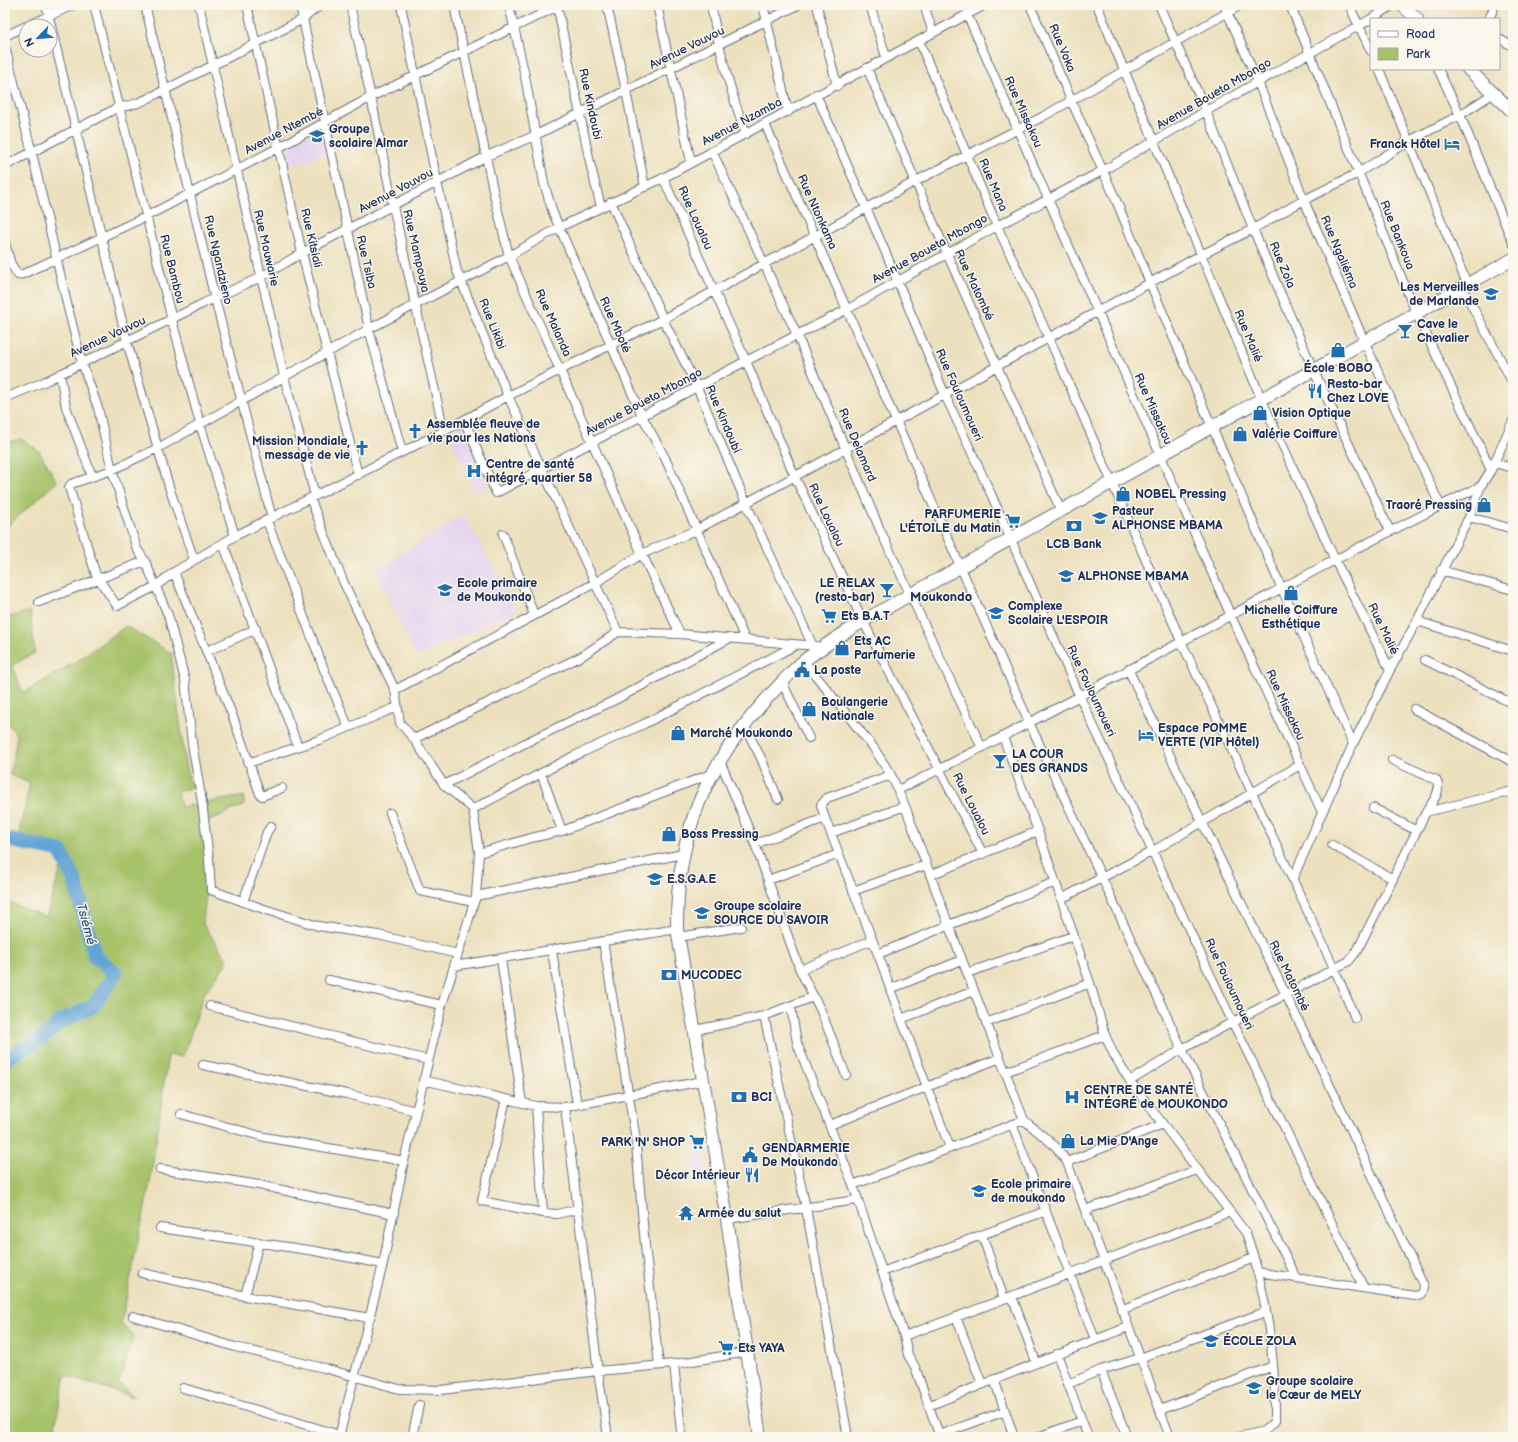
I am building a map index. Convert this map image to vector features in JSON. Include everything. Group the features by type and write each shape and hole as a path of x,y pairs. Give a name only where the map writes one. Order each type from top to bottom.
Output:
{"main road":[{"path":"1402,5 1415,18"},
{"path":"1469,70 1513,112"},
{"path":"760,1437 727,1219 678,933 677,907 683,854 696,812 711,774 744,725 782,682 818,647 1212,427 1261,398 1513,259"}],"street":[{"path":"46,5 127,342 170,490 194,560"},
{"path":"44,18 72,5"},
{"name":"Rue Bambou","path":"94,5 172,320 200,424 235,536"},
{"name":"Rue Ngandzieno","path":"146,5 215,299 270,520 325,672 348,726"},
{"name":"Rue Mouwarie","path":"199,5 214,64 236,170 313,497 343,581 395,690 400,723 414,739 444,785 473,808"},
{"name":"Rue Kitsiali","path":"248,5 302,253 358,475"},
{"name":"Rue Tsiba","path":"300,5 369,329 402,452"},
{"path":"5,166 119,107 134,106 146,98 165,90 303,19 320,5"},
{"name":"Rue Mampouya","path":"350,5 371,97 393,206 444,431"},
{"name":"Rue Likibi","path":"401,5 436,182 461,281 508,396 618,632"},
{"name":"Rue Malanda","path":"454,5 509,256 642,554 680,634"},
{"name":"Rue Mboté","path":"509,5 525,76 534,136 544,183 558,228 642,416 665,458 745,639"},
{"name":"Avenue Ntembé","path":"5,243 12,264 18,275 23,274 147,216 278,148 371,97 464,53 558,5"},
{"name":"Rue Kindoubi","path":"558,5 601,207"},
{"path":"607,5 645,187"},
{"path":"657,5 691,162"},
{"path":"711,5 718,46 729,89 746,134"},
{"path":"763,5 788,112"},
{"name":"Avenue Vouvou","path":"5,398 60,374 261,277 302,253 487,156 580,114 767,22 798,5"},
{"path":"817,5 836,86"},
{"path":"870,5 886,57"},
{"path":"924,5 933,33"},
{"name":"Rue Voka","path":"1030,5 1071,100 1104,170 1150,283 1281,587 1354,744"},
{"name":"Rue Malié","path":"1097,5 1261,398 1335,560 1390,670"},
{"name":"Rue Zola","path":"1159,5 1206,111 1253,229 1313,369 1390,531"},
{"path":"99,580 117,606 156,586 174,572 235,536 270,520 444,431 508,396 663,319 816,237 916,181 1071,100 1175,42 1225,9 1241,5"},
{"name":"Rue Bankoua","path":"1290,5 1416,313 1492,467"},
{"path":"1349,5 1370,50"},
{"name":"Avenue Boueta Mbongo","path":"1373,18 1393,5"},
{"path":"1489,18 1495,5"},
{"name":"Avenue Nzamba","path":"99,580 96,575 69,487 71,484 112,470 158,448 369,329 509,256 558,228 664,178 691,162 788,112 816,94 836,86 886,57 919,41 980,6"},
{"name":"Rue Ngaliéma","path":"1225,9 1258,82 1304,200 1364,341 1440,505"},
{"name":"Rue Missakou","path":"967,14 1230,614 1322,812"},
{"name":"Avenue Boueta Mbongo","path":"464,420 496,493 846,310 997,226 1104,170 1370,20"},
{"path":"5,36 18,30"},
{"path":"1500,40 1513,46"},
{"name":"Rue Mana","path":"919,41 997,226 1049,338 1181,641 1293,878 1355,1018"},
{"path":"5,47 82,363 98,408 112,470 138,549 145,561 168,615 185,680 192,743 210,859 210,888 214,892 318,926 378,935 458,954"},
{"name":"Rue Matombé","path":"867,68 947,255 975,313 997,367 1061,511"},
{"path":"1379,70 1409,141 1464,286 1513,383"},
{"path":"1438,70 1460,115 1513,244"},
{"path":"395,690 595,583 642,554 696,530 1201,255 1358,173 1409,141 1460,115 1494,93"},
{"name":"Rue Fouloumoueri","path":"816,94 945,395 1079,695 1234,1023 1364,1288"},
{"name":"Rue Ntonkama","path":"765,124 1029,722 1182,1049 1296,1279"},
{"name":"Rue Delamard","path":"712,151 797,335 881,532 982,748"},
{"name":"Rue Loualou","path":"664,178 715,290 795,477 863,621 983,854"},
{"name":"Rue Kindoubi","path":"611,202 663,319 697,388 746,503 818,647"},
{"path":"60,374 66,407 92,476"},
{"path":"1293,878 1354,744 1390,670 1418,621 1513,421"},
{"path":"1492,467 1513,468"},
{"path":"898,790 1003,737 1281,587 1440,505 1481,486"},
{"path":"1469,516 1513,529"},
{"path":"502,534 534,615"},
{"path":"223,544 256,629 298,747"},
{"path":"39,602 145,561"},
{"path":"1441,570 1513,590"},
{"path":"174,572 233,717 248,763 261,795 282,788"},
{"path":"1418,621 1513,651"},
{"path":"207,652 256,629"},
{"path":"414,739 582,656 618,632 680,634 818,647"},
{"path":"444,785 635,689 730,638"},
{"path":"183,1388 340,1436 383,1264 404,1161 428,1060 442,1005 475,899 479,853 473,808 541,773 644,724 796,645"},
{"path":"1425,660 1513,704"},
{"path":"804,661 873,747 891,775 905,806 948,926 1024,1120 1056,1146 1067,1162 1121,1310 1170,1437"},
{"name":"Rue Matombé","path":"1128,669 1285,996 1347,1120 1424,1287 1422,1294 1415,1296 1364,1288"},
{"path":"782,682 809,738"},
{"path":"248,763 298,747 397,707"},
{"path":"1414,709 1513,762"},
{"path":"744,725 761,758 778,799"},
{"path":"1003,737 1038,831 1090,983 1105,1035 1114,1055 1130,1080 1246,1233 1254,1258 1271,1335 1275,1421 1262,1434 1239,1437"},
{"path":"1130,1080 1182,1049 1335,970 1355,955 1426,812 1440,788 1436,780 1392,760"},
{"path":"720,761 755,844 800,970 821,1011 846,1075"},
{"path":"1061,899 1153,851 1202,821 1300,766"},
{"path":"541,773 562,831"},
{"path":"479,853 562,831 711,774"},
{"path":"891,775 827,798 822,805 825,818 878,954 950,1148"},
{"path":"1426,812 1513,791"},
{"path":"831,833 905,806"},
{"path":"1373,808 1417,831"},
{"path":"390,813 420,891 475,899 683,854"},
{"path":"755,844 825,818"},
{"path":"243,902 259,861 267,832 271,826"},
{"path":"930,875 1038,831"},
{"path":"1332,845 1393,879"},
{"path":"768,880 839,854"},
{"path":"853,891 926,865"},
{"path":"878,954 1055,882"},
{"path":"454,966 552,951 602,941 741,927"},
{"path":"967,973 1073,936"},
{"path":"800,970 872,940"},
{"path":"602,941 630,1096 659,1365"},
{"path":"552,951 577,1104"},
{"path":"501,959 522,1103"},
{"path":"890,989 962,960"},
{"path":"329,980 442,1005"},
{"path":"986,1023 1090,983"},
{"path":"901,1019 974,991"},
{"path":"695,1030 764,1016 791,1007 813,997"},
{"path":"210,1006 428,1060"},
{"path":"791,1007 797,1043 853,1185 904,1336 908,1355 915,1367 940,1436 1005,1411"},
{"path":"764,1016 806,1208 848,1437"},
{"path":"1005,1072 1105,1035"},
{"path":"830,1125 1000,1058"},
{"path":"203,1065 347,1094 416,1111"},
{"path":"423,1080 536,1106 565,1107 630,1096 703,1081"},
{"path":"506,1099 482,1199 483,1202 543,1213 558,1214 578,1209"},
{"path":"536,1106 543,1213"},
{"path":"565,1107 598,1371 608,1437"},
{"path":"181,1114 264,1137 404,1161"},
{"path":"853,1185 1024,1120"},
{"path":"1012,1124 1095,1340"},
{"path":"1067,1162 1163,1124"},
{"path":"160,1169 259,1185 394,1214"},
{"path":"1085,1210 1198,1170"},
{"path":"727,1219 858,1200"},
{"path":"882,1272 1046,1211"},
{"path":"904,1336 1230,1212"},
{"path":"160,1228 259,1242 383,1264"},
{"path":"982,1235 1004,1299"},
{"path":"245,1296 259,1242"},
{"path":"1121,1310 1254,1258"},
{"path":"1257,1272 1364,1288"},
{"path":"142,1274 245,1296 370,1318"},
{"path":"1012,1296 1036,1362"},
{"path":"1068,1384 1101,1370 1140,1358 1266,1312"},
{"path":"132,1316 235,1347 354,1376 399,1389 420,1391 441,1390 598,1371 674,1364 747,1352"},
{"path":"956,1317 982,1384"},
{"path":"928,1406 1036,1362 1128,1327"},
{"path":"1057,1354 1088,1437"},
{"path":"674,1364 681,1431"},
{"path":"1160,1410 1272,1366"},
{"path":"1101,1370 1127,1437"},
{"path":"994,1379 1014,1437"},
{"path":"412,1437 419,1405"},
{"path":"1038,1437 1082,1421"}],"shaded area":[{"name":"Groupe scolaire Almar","path":"326,126 331,151 293,166 287,147"},
{"name":"Centre de santé intégré, quartier 58","path":"465,425 487,487 475,491 449,433"},
{"name":"Ecole primaire de Moukondo","path":"464,514 516,611 416,657 376,570"},
{"path":"704,1153 707,1177 693,1178 690,1155"}],"green space":[{"path":"21,439 39,451 57,482 5,528 5,443"},
{"path":"30,611 35,653 12,665 23,693 77,661 126,626 171,653 186,769 192,787 177,792 181,807 244,796 244,805 202,824 209,863 203,924 228,961 204,994 183,1057 168,1055 150,1183 121,1324 134,1335 119,1383 134,1397 65,1375 53,1437 5,1437 5,901 46,917 64,858 19,833 30,783 10,775 17,736 5,719 5,618"}],"waterway":[{"name":"Tsiémé","path":"5,839 60,851 74,878 95,957 116,973 93,1006 61,1021 43,1037 8,1057 5,1062"}],"place":[{"name":"Groupe scolaire Almar","path":"317,136"},
{"name":"Franck Hôtel","path":"1452,144"},
{"name":"Les Merveilles de Marlande","path":"1491,294"},
{"name":"Cave le Chevalier","path":"1405,331"},
{"name":"École BOBO","path":"1338,350"},
{"name":"Resto-bar Chez LOVE","path":"1315,391"},
{"name":"Vision Optique","path":"1260,413"},
{"name":"Assemblée fleuve de vie pour les Nations","path":"415,431"},
{"name":"Valérie Coiffure","path":"1240,434"},
{"name":"Mission Mondiale, message de vie","path":"362,448"},
{"name":"Centre de santé intégré, quartier 58","path":"474,471"},
{"name":"NOBEL Pressing","path":"1123,494"},
{"name":"Traoré Pressing","path":"1484,505"},
{"name":"Pasteur ALPHONSE MBAMA","path":"1100,518"},
{"name":"PARFUMERIE L'ÉTOILE du Matin","path":"1013,521"},
{"name":"LCB Bank","path":"1074,526"},
{"name":"ALPHONSE MBAMA","path":"1066,576"},
{"name":"Ecole primaire de Moukondo","path":"445,590"},
{"name":"LE RELAX (resto-bar)","path":"887,590"},
{"name":"Michelle Coiffure Esthétique","path":"1291,593"},
{"name":"Complexe Scolaire L'ESPOIR","path":"996,613"},
{"name":"Ets B.A.T","path":"829,616"},
{"name":"Ets AC Parfumerie","path":"842,648"},
{"name":"La poste","path":"802,670"},
{"name":"Boulangerie Nationale","path":"809,709"},
{"name":"Marché Moukondo","path":"678,733"},
{"name":"Espace POMME VERTE (VIP Hôtel)","path":"1146,735"},
{"name":"LA COUR DES GRANDS","path":"1000,761"},
{"name":"Boss Pressing","path":"669,834"},
{"name":"E.S.G.A.E","path":"655,879"},
{"name":"Groupe scolaire SOURCE DU SAVOIR","path":"702,913"},
{"name":"MUCODEC","path":"669,975"},
{"name":"BCI","path":"739,1097"},
{"name":"CENTRE DE SANTÉ INTÉGRÉ de MOUKONDO","path":"1072,1097"},
{"name":"La Mie D'Ange","path":"1068,1141"},
{"name":"PARK 'N' SHOP","path":"697,1142"},
{"name":"GENDARMERIE De Moukondo","path":"750,1155"},
{"name":"Décor Intérieur","path":"752,1175"},
{"name":"Ecole primaire de moukondo","path":"979,1191"},
{"name":"Armée du salut","path":"686,1213"},
{"name":"ÉCOLE ZOLA","path":"1211,1341"},
{"name":"Ets YAYA","path":"726,1348"},
{"name":"Groupe scolaire le Cœur de MELY","path":"1254,1388"}],"district":[{"name":"Moukondo","path":"941,597"}]}
